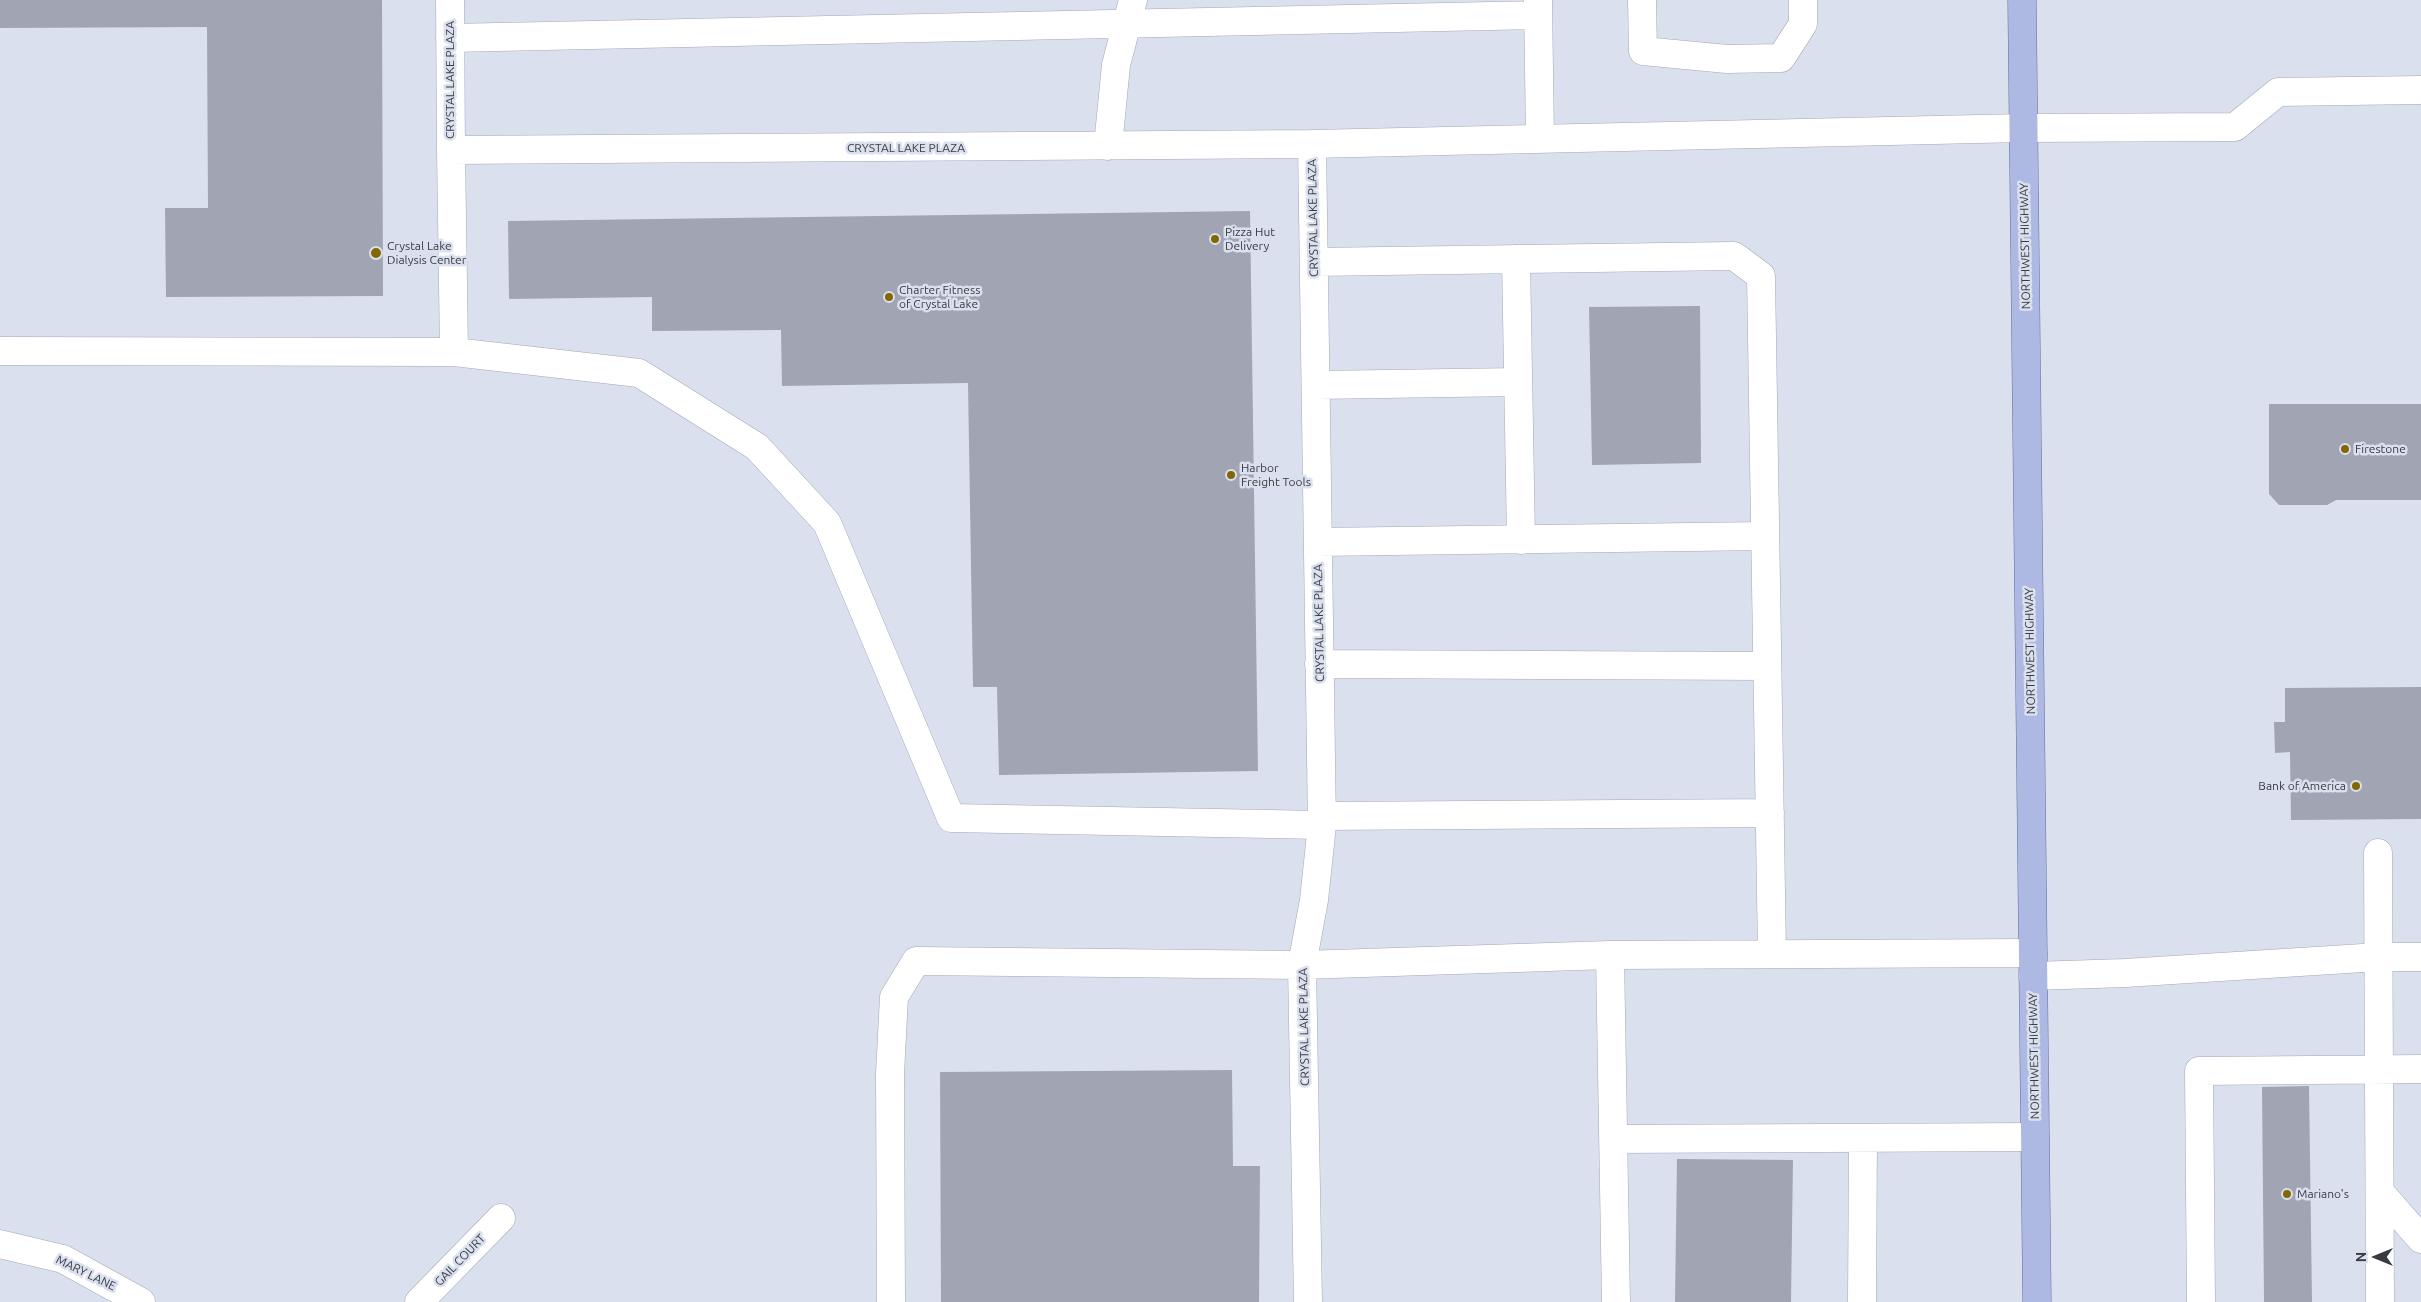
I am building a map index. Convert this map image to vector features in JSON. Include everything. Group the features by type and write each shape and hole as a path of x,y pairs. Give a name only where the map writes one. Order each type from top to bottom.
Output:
{"main road":[{"name":"NORTHWEST HIGHWAY","path":"2022,0 2037,1302"}],"street":[{"name":"CRYSTAL LAKE PLAZA","path":"450,0 451,150 1312,144 1322,820 1314,900 1302,964 1308,1302"},
{"path":"1642,0 1643,51 1703,59 1781,58 1803,24 1803,0"},
{"path":"450,38 1130,12 1538,7 1540,139"},
{"path":"1108,146 1116,65 1130,12"},
{"path":"1312,144 2023,128 2235,127 2278,92 2421,90"},
{"path":"451,150 454,352"},
{"path":"1314,262 1734,256 1761,276 1772,954"},
{"path":"1516,259 1520,540"},
{"path":"0,352 454,352 638,374 757,447 827,523 951,818 1322,820 1770,813"},
{"path":"1316,385 1518,382"},
{"path":"1318,542 1765,536"},
{"path":"1319,664 1767,666"},
{"path":"2378,852 2380,1302"},
{"path":"892,1302 890,1074 894,997 916,961 1302,964 1610,955 1772,954 2033,964 2125,974 2379,957 2421,957"},
{"path":"1610,955 1616,1302"},
{"path":"2201,1302 2198,1071 2421,1069"},
{"path":"1614,1139 2035,1137"},
{"path":"1862,1302 1863,1138"},
{"path":"2380,1192 2421,1239"},
{"name":"GAIL COURT","path":"418,1302 501,1218"},
{"name":"MARY LANE","path":"0,1244 63,1259 141,1302"}],"building":[{"path":"0,0 382,0 383,296 166,297 165,208 208,208 207,27 0,28"},
{"path":"1250,211 1258,771 999,775 997,687 973,687 968,383 782,386 781,330 652,331 652,297 509,299 508,221"},
{"path":"1700,306 1701,463 1592,465 1589,307"},
{"name":"Firestone","path":"2269,404 2421,404 2421,500 2336,500 2327,505 2279,505 2269,494"},
{"name":"Bank of America","path":"2421,687 2421,819 2291,820 2290,752 2275,753 2274,722 2285,722 2285,688"},
{"path":"1232,1070 1233,1166 1260,1166 1259,1302 941,1302 940,1072"},
{"name":"Mariano's","path":"2309,1086 2312,1302 2264,1302 2262,1087"},
{"path":"1677,1159 1793,1160 1791,1302 1675,1302"}],"place":[{"name":"Pizza Hut Delivery","path":"1215,239"},
{"name":"Crystal Lake Dialysis Center","path":"376,253"},
{"name":"Charter Fitness of Crystal Lake","path":"889,297"},
{"name":"Firestone","path":"2345,449"},
{"name":"Harbor Freight Tools","path":"1231,475"},
{"name":"Bank of America","path":"2356,786"},
{"name":"Mariano's","path":"2287,1194"}]}
